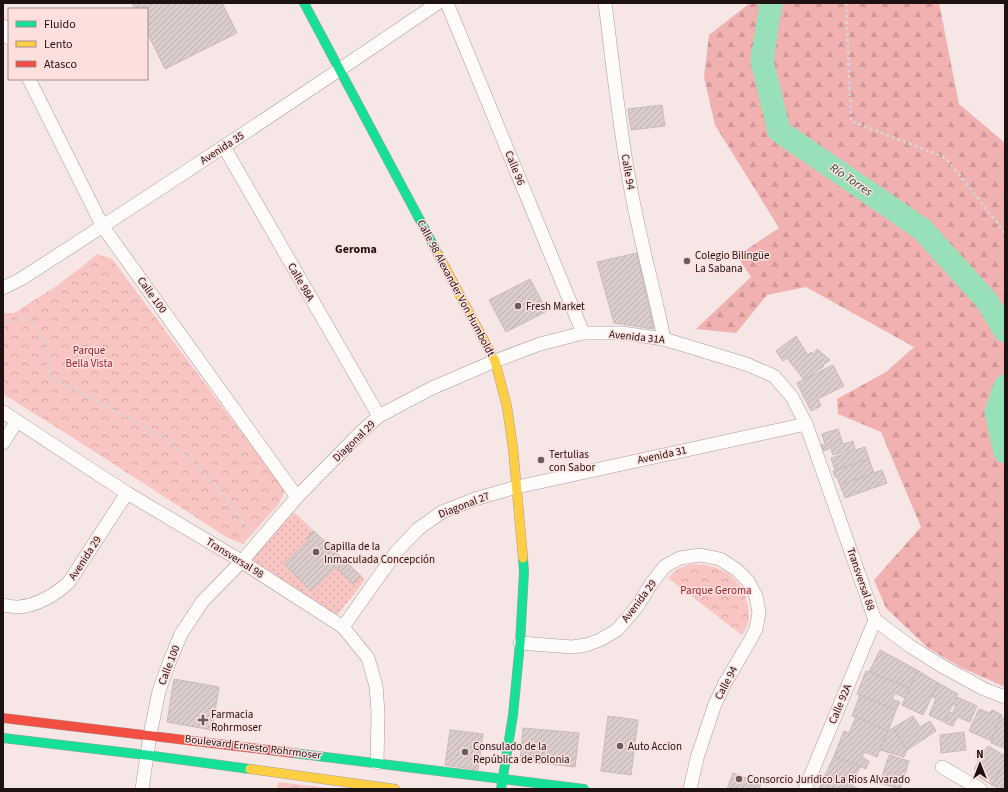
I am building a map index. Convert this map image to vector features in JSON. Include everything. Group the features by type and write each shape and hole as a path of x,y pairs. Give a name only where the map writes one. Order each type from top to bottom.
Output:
{"main road":[{"name":"Calle 98 Alexander Von Humboldt","path":"304,3 495,361 507,408 513,448 524,572 520,643 512,715 501,789"},
{"name":"Boulevard Ernesto Rohrmoser","path":"3,718 377,762 584,789"},
{"name":"Boulevard Ernesto Rohrmoser","path":"3,738 395,789"}],"street":[{"name":"Avenida 35","path":"3,288 21,279 103,227 339,71 438,3"},
{"name":"Calle 96","path":"447,3 583,333"},
{"name":"Calle 94","path":"605,3 618,115 643,249 664,339"},
{"path":"3,26 8,36"},
{"name":"Calle 100","path":"30,80 103,227 298,498"},
{"name":"Calle 98A","path":"224,147 379,416"},
{"name":"Avenida 31A","path":"495,361 540,344 583,333 622,333 664,339 746,364 774,376 792,397"},
{"name":"Diagonal 29","path":"242,561 298,498 361,432 379,416 432,388 495,361"},
{"name":"Transversal 88","path":"792,397 806,424 875,620 940,666 984,689 1005,696"},
{"name":"Transversal 98","path":"3,412 127,493 242,561 343,627 368,658 376,686 378,712 377,762"},
{"path":"3,443 17,421"},
{"name":"Avenida 31","path":"517,487 806,424"},
{"name":"Diagonal 27","path":"343,627 397,551 418,529 442,512 475,499 517,487"},
{"name":"Avenida 29","path":"3,605 17,607 31,605 59,592 69,582 127,493"},
{"name":"Avenida 29","path":"520,643 572,647 586,645 600,640 617,630 636,608 651,584 665,566 680,558 700,555 720,559 738,570 748,581"},
{"name":"Calle 100","path":"142,789 146,756 159,691 181,634 202,602 242,561"},
{"name":"Calle 94","path":"690,789 697,758 715,704 725,683 756,629 759,613 756,596 748,581"},
{"name":"Calle 92A","path":"805,789 875,620"},
{"path":"942,767 980,789"}],"path":[{"path":"846,3 851,121 946,158 1005,233"},
{"path":"3,323 29,318 48,349 48,376 169,440 215,485 252,533 248,538"}],"green space":[{"path":"750,3 939,3 959,104 1005,143 1005,687 962,668 928,648 886,608 874,580 921,527 881,432 838,414 837,399 886,372 914,347 806,287 767,295 736,333 696,329 751,277 737,256 779,228 715,125 704,77 709,35"},
{"name":"Parque Bella Vista","path":"97,254 112,259 285,491 278,505 243,544 228,538 3,394 3,313 14,313 55,287"},
{"path":"294,512 314,531 307,538 309,540 284,565 311,591 336,567 353,584 361,576 365,580 335,618 248,560"},
{"name":"Parque Geroma","path":"692,564 710,566 726,572 738,583 745,596 749,613 749,621 742,635 668,578 678,569"},
{"path":"278,782 336,789 277,789"}],"building":[{"path":"132,3 222,3 237,33 165,69 148,34 148,8 134,8"},
{"path":"662,105 665,126 631,130 628,109"},
{"path":"637,253 654,329 614,323 597,262"},
{"name":"Fresh Market","path":"530,279 547,311 506,332 489,300"},
{"path":"796,336 808,355 811,352 813,354 817,349 830,360 804,380 787,358 783,361 776,351"},
{"path":"833,365 844,386 818,399 821,406 811,411 797,383"},
{"path":"838,429 843,444 853,441 855,449 833,455 829,443 829,449 823,451 821,445 825,444 822,434"},
{"path":"865,447 869,459 835,470 831,458"},
{"path":"869,459 874,473 840,485 837,476 835,477 833,471"},
{"path":"882,470 887,483 845,498 840,485"},
{"name":"Capilla de la Inmaculada Concepción","path":"314,531 361,576 353,584 336,567 311,591 284,564 309,540 307,538"},
{"path":"880,650 917,670 910,688 869,672"},
{"path":"917,670 938,683 923,715 902,705"},
{"path":"866,671 910,688 905,698 895,693 892,699 900,702 896,710 857,694"},
{"path":"174,679 219,687 212,730 167,722"},
{"path":"938,683 958,694 944,722 929,715 936,699 932,696"},
{"path":"860,695 896,710 888,731 852,716"},
{"path":"957,697 977,706 970,722 957,717 953,726 945,723 950,712 953,713"},
{"path":"979,709 990,713 992,710 1002,715 992,741 969,731"},
{"name":"Auto Accion","path":"608,716 638,720 631,775 601,771"},
{"path":"913,716 920,727 930,721 936,731 907,750 893,728"},
{"path":"856,717 888,731 877,757 865,752 862,757 869,761 866,769 834,756 844,731 849,733"},
{"path":"1000,717 1005,719 1005,748 991,743"},
{"path":"523,728 579,733 575,767 520,761"},
{"path":"893,728 907,750 904,757 880,750 888,731"},
{"path":"450,730 483,734 478,770 445,765"},
{"path":"964,732 966,750 941,753 940,735"},
{"path":"988,746 1005,756 1005,763 992,785 979,777 981,774 974,769 979,761 977,760"},
{"path":"889,755 909,761 900,789 880,783"},
{"path":"834,756 860,766 852,786 825,775"},
{"path":"1005,763 1005,789 1000,789 992,785"},
{"name":"Consorcio Juridico La Rios Alvarado","path":"733,773 761,784 759,789 727,789"},
{"path":"825,775 852,786 860,789 819,789"}],"waterway":[{"name":"Río Torres","path":"771,3 762,61 779,131 922,229 987,301 1005,331"},
{"name":"Río Torres","path":"1005,386 996,413 1005,452"}],"traffic: fast":[{"path":"304,3 438,254"},
{"path":"501,789 513,715 520,643 524,572 523,558"},
{"path":"3,738 250,769"},
{"path":"293,753 584,789"}],"traffic: slow":[{"path":"438,254 495,361 507,407 513,448 523,558"},
{"path":"250,769 395,789"}],"traffic: jam":[{"path":"3,718 293,753"}],"place":[{"name":"Colegio Bilingüe La Sabana","path":"687,261"},
{"name":"Fresh Market","path":"518,306"},
{"name":"Tertulias con Sabor","path":"541,460"},
{"name":"Capilla de la Inmaculada Concepción","path":"316,552"},
{"name":"Farmacia Rohrmoser","path":"203,720"},
{"name":"Auto Accion","path":"620,746"},
{"name":"Consulado de la República de Polonia","path":"465,752"},
{"name":"Consorcio Juridico La Rios Alvarado","path":"739,779"}],"district":[{"name":"Geroma","path":"356,249"}]}
